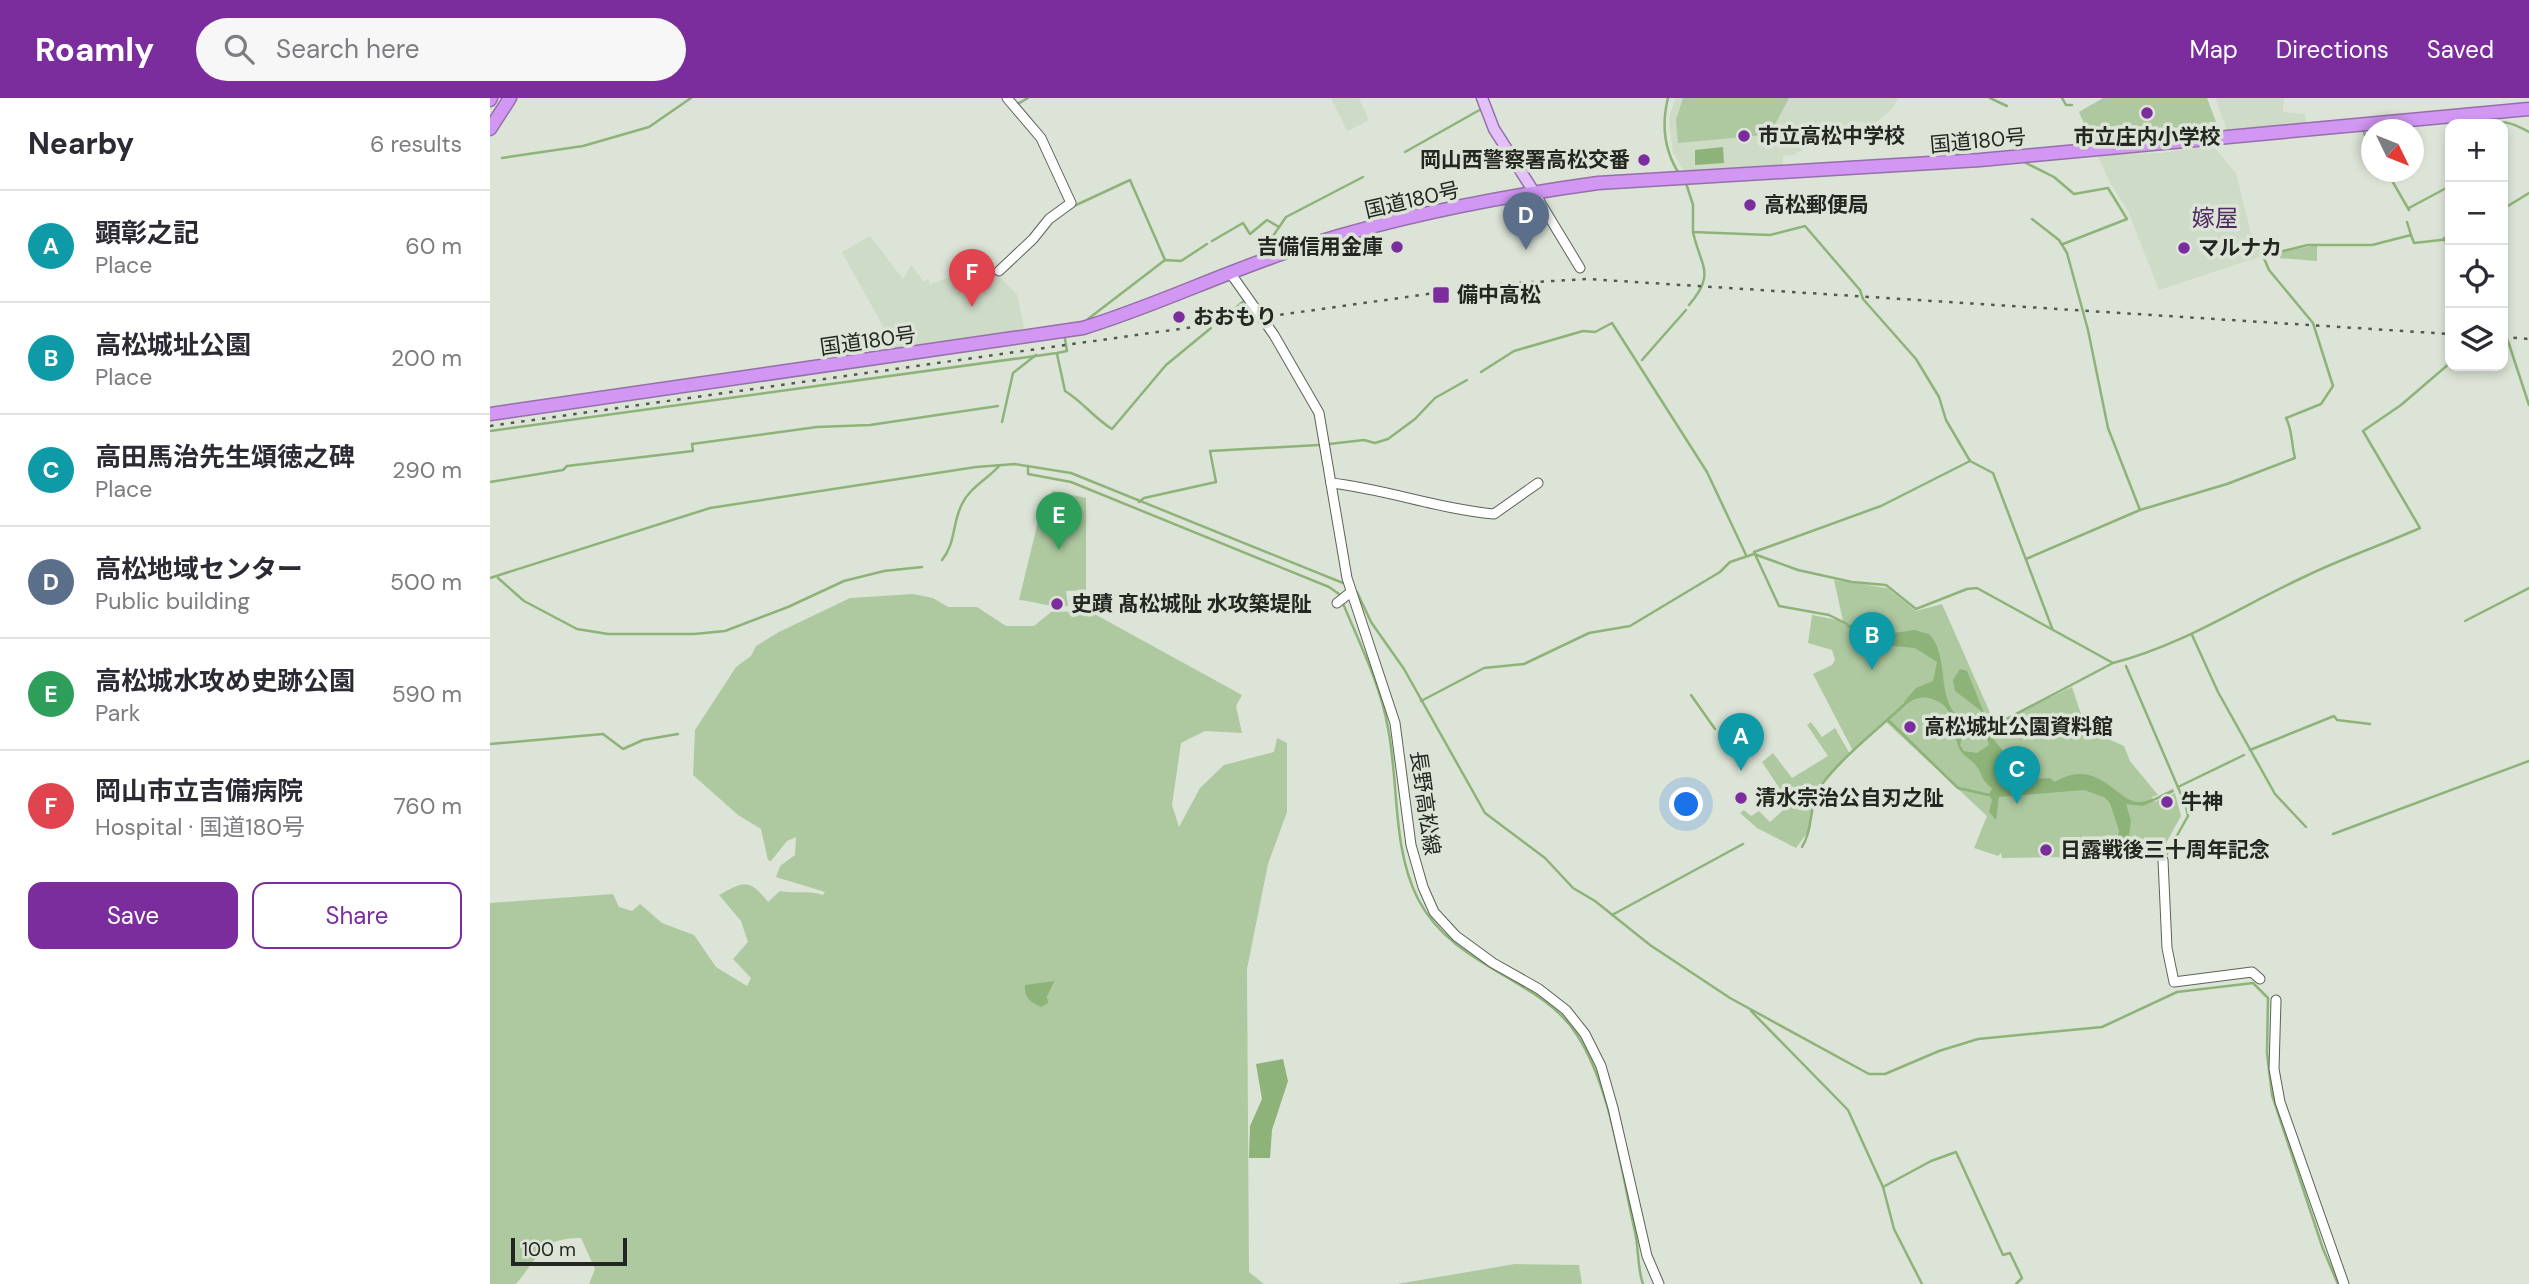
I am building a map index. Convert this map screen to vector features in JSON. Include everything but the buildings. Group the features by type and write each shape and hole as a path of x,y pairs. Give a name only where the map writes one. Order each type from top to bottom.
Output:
{"highway":[{"path":"490,128 510,98"},
{"name":"国道180号","path":"490,414 1083,328 1129,314 1308,245 1534,192 1598,183 1993,159 2529,109"}],"main road":[{"path":"1482,98 1494,129 1580,268"},
{"path":"999,271 1049,219 1071,203 1032,123 1011,104"},
{"name":"長野高松線","path":"1231,274 1269,328 1317,407 1331,483 1343,598 1393,715 1411,845 1423,887 1434,912 1456,936 1493,963 1539,989 1566,1010 1586,1034 1601,1066 1647,1256 1659,1284"},
{"path":"1331,483 1378,490 1453,510 1494,514 1538,483"},
{"path":"2163,860 2167,947 2174,982 2252,972 2260,979"},
{"path":"2276,1000 2274,1069 2280,1102 2344,1284"}],"shaded area":[{"path":"1331,98 1359,98 1369,120 1347,131"},
{"name":"市立高松中学校","path":"1675,98 1898,98 1892,109 1874,124 1851,121 1847,128 1838,125 1817,134 1813,143 1793,155 1783,156 1783,167 1685,172 1673,153 1669,118"},
{"path":"1683,98 1789,98 1773,128 1766,135 1678,143 1676,120"},
{"name":"市立庄内小学校","path":"2103,98 2207,98 2216,122 2209,122 2207,131 2092,141 2079,112"},
{"path":"2215,98 2284,98 2283,112 2305,114 2306,125 2228,133"},
{"path":"2212,145 2236,173 2251,233 2262,256 2159,290 2128,211 2109,181 2098,155 2162,153"},
{"path":"1723,147 1724,163 1695,165 1695,150"},
{"path":"870,236 903,279 911,265 924,282 928,279 930,284 983,267 997,274 1017,294 1025,332 896,350 842,252"},
{"path":"2317,245 2317,261 2278,258 2274,254"},
{"path":"1053,491 1086,498 1086,590 1066,591 1068,606 1063,607 1019,600 1041,509"},
{"path":"1834,580 1887,588 1916,611 1942,604 1995,724 2072,687 2086,729 2124,746 2130,761 2158,795 2152,797 2154,802 2175,793 2181,816 2159,856 2002,858 2001,853 1998,856 1974,848 1987,816 1886,722 1853,751 1813,674 1832,665 1835,660 1832,650 1808,643 1812,615 1843,621"},
{"path":"913,594 933,598 948,607 977,607 1006,626 1034,626 1051,612 1089,611 1242,695 1236,706 1242,733 1205,731 1181,743 1172,805 1179,827 1200,788 1224,765 1274,752 1277,738 1287,743 1287,812 1268,864 1247,969 1249,1272 1264,1284 589,1284 595,1269 581,1238 549,1245 536,1257 516,1284 490,1284 490,903 613,894 619,907 632,911 640,904 662,923 694,935 716,967 747,986 751,978 733,959 748,942 741,921 719,895 746,884 756,889 768,902 780,891 823,895 825,892 776,877 780,866 795,855 796,837 787,841 771,861 768,860 761,829 738,815 693,775 695,730 736,667 751,656 756,646 850,598","holes":["1055,982 1047,997 1024,991"]},
{"path":"1850,624 1874,636 1914,630 1929,634 1937,646 1945,689 1956,714 1968,722 1988,726 1988,732 2025,779 2050,778 2055,782 2070,775 2084,774 2106,783 2133,801 2141,802 2173,789 2174,792 2143,806 2126,804 2131,821 2126,857 2114,855 2119,831 2110,803 2104,797 2084,790 1999,797 1996,820 1989,812 1992,800 1989,795 1992,788 1975,764 1961,751 1946,707 1928,698 1918,698 1907,704 1904,702 1916,688 1933,681 1937,662 1915,648 1872,644 1846,626","holes":["1980,730 1986,733 1989,745 1977,753 1964,751 1960,745 1962,737"]},
{"path":"1960,669 1967,671 1984,713 1955,691 1953,680"},
{"path":"1811,722 1822,737 1835,728 1850,754 1815,793 1810,829 1796,848 1757,828 1740,813 1744,810 1751,816 1759,811 1770,822 1790,804 1762,762 1773,753 1792,778 1828,756 1807,725"},
{"path":"1055,981 1047,997 1048,1003 1041,1007 1027,996 1025,985"},
{"path":"1283,1059 1288,1081 1272,1130 1270,1158 1249,1158 1250,1126 1262,1099 1256,1064"},
{"path":"1515,1264 1579,1265 1582,1284 1397,1284"}],"waterway":[{"path":"502,158 583,146 649,127 691,98"},
{"path":"1016,105 1028,98"},
{"path":"1668,98 1665,138 1670,157 1680,175"},
{"path":"1990,98 2007,106"},
{"path":"2062,98 2066,105 2072,105"},
{"path":"1405,152 1483,108"},
{"path":"2508,123 2529,132"},
{"path":"2024,162 2054,177 2074,194 2108,188 2127,219 2063,244"},
{"path":"1260,255 1286,217 1363,177"},
{"path":"1074,206 1130,180 1165,260"},
{"path":"2393,182 2409,210"},
{"path":"1686,183 1693,205 1693,232 1770,235 1805,226 1860,290 1863,299 1916,359 1939,397 1946,420 1970,461 1993,473 2052,628"},
{"path":"2409,208 2445,189"},
{"path":"2508,206 2529,193"},
{"path":"2032,219 2059,240 2067,253 2088,330 2108,428 2140,510"},
{"path":"1212,241 1243,223 1250,234 1267,220 1279,227"},
{"path":"2407,222 2411,235"},
{"path":"1689,305 1704,277 1693,232"},
{"path":"2026,559 2140,510 2227,484 2295,458 2286,418 2321,404 2333,386 2313,323 2269,270 2263,256 2308,245 2372,245 2411,235 2414,243 2445,240"},
{"path":"2444,238 2447,245"},
{"path":"1088,319 1165,260 1181,261 1207,244"},
{"path":"1211,321 1224,318 1245,300"},
{"path":"1642,360 1686,310"},
{"path":"1481,372 1514,351 1583,331 1595,332 1612,323 1707,472 1746,555"},
{"path":"1057,354 1065,391 1112,429 1166,365 1211,328"},
{"path":"490,431 1057,353 1067,351 1065,339"},
{"path":"2509,344 2529,405"},
{"path":"1002,422 1013,373 1036,355"},
{"path":"1421,701 1484,668 1524,664 1589,633 1630,626 1720,572 1730,562 1754,554 1798,570 1852,582 1886,585 1916,609 1967,589 1977,588 2113,663 2139,655 2188,635 2320,569 2420,528 2363,431 2401,405 2445,367"},
{"path":"1329,444 1364,440 1375,443 1388,439 1415,419 1435,398 1467,380"},
{"path":"490,482 563,470 567,466 693,451 692,444 817,427 870,425 998,406"},
{"path":"1139,502 1144,498 1216,482 1210,451 1319,445"},
{"path":"1847,624 1829,615 1779,606 1754,552 1881,506 1970,461"},
{"path":"490,578 710,508 976,467 1015,464 1071,473 1343,583"},
{"path":"942,560 950,547 965,498 1000,465"},
{"path":"1028,466 1028,474 1071,482 1329,587 1339,594 1380,694 1391,749 1404,859 1418,899 1434,923 1453,942 1542,1000 1562,1016 1577,1035 1598,1079 1614,1130 1643,1284"},
{"path":"498,578 524,601 577,629 608,634 694,634 725,631 788,607 844,581 884,571 922,567"},
{"path":"2465,621 2529,588"},
{"path":"1357,592 1371,622 1404,669 1485,813 1545,858 1573,888 1595,901 1650,945 1730,998 1869,1074 1885,1074 1939,1051 1978,1039 2102,1027 2177,992 2253,983 2268,998 2267,1053 2272,1095 2323,1249 2338,1284"},
{"path":"2192,635 2218,692 2275,794 2306,827"},
{"path":"1995,725 2113,663"},
{"path":"2126,666 2186,806 2188,816 2165,857"},
{"path":"1691,695 1715,729"},
{"path":"1802,847 1808,833 1815,798 1824,781 1845,758 1906,703"},
{"path":"2250,750 2334,716 2337,720 2370,724"},
{"path":"1888,720 1958,788 1989,795"},
{"path":"490,744 603,734 623,749 643,740 678,734"},
{"path":"2178,787 2244,755"},
{"path":"2333,834 2529,761"},
{"path":"1612,915 1743,844"},
{"path":"1751,1011 1848,1110 1883,1187 1894,1229 1922,1284"},
{"path":"1883,1187 1931,1161 1956,1152 2003,1255 2010,1253 2022,1278 2016,1284"}],"railway":[{"path":"490,426 1499,284 1588,279 2445,334"},
{"path":"2508,337 2529,339"}],"place":[{"name":"市立庄内小学校","path":"2147,113"},
{"name":"市立高松中学校","path":"1744,136"},
{"name":"岡山西警察署高松交番","path":"1644,160"},
{"name":"高松郵便局","path":"1750,205"},
{"name":"吉備信用金庫","path":"1397,247"},
{"name":"マルナカ","path":"2184,248"},
{"name":"高松地域センター","path":"1526,250"},
{"name":"備中高松","path":"1441,295"},
{"name":"岡山市立吉備病院","path":"972,307"},
{"name":"おおもり","path":"1179,317"},
{"name":"高松城水攻め史跡公園","path":"1059,550"},
{"name":"史蹟 髙松城阯 水攻築堤阯","path":"1057,604"},
{"name":"高松城址公園","path":"1872,670"},
{"name":"高松城址公園資料館","path":"1910,727"},
{"name":"顕彰之記","path":"1741,771"},
{"name":"清水宗治公自刃之阯","path":"1741,798"},
{"name":"牛神","path":"2167,802"},
{"name":"高田馬治先生頌徳之碑","path":"2017,804"},
{"name":"日露戦後三十周年記念","path":"2046,850"}],"district":[{"name":"嫁屋","path":"2215,218"}]}
